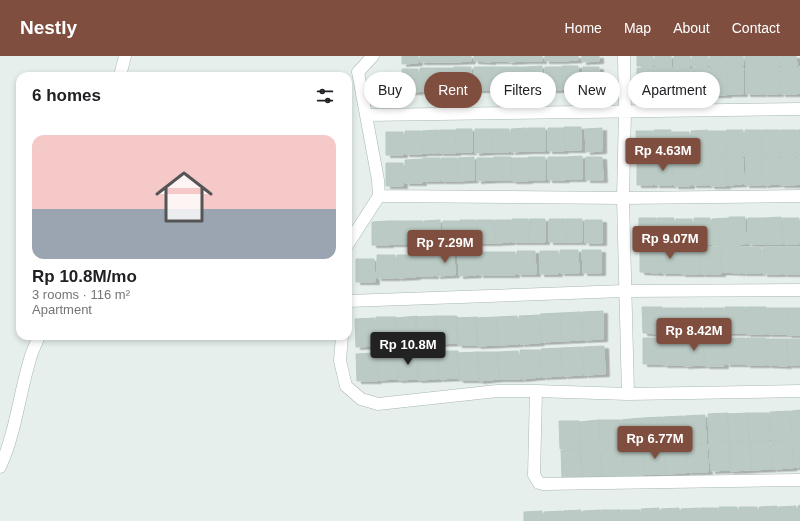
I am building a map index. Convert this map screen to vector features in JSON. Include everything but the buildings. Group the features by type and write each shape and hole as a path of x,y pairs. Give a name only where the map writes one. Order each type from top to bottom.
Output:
{"street":[{"path":"121,72 125,56"},
{"path":"352,238 379,196 378,180 367,115 358,72 373,56"},
{"path":"624,56 624,291 628,394"},
{"path":"367,115 800,109"},
{"path":"379,196 623,198 800,196"},
{"path":"352,301 624,291 800,290"},
{"path":"0,467 14,426 30,359 37,340"},
{"path":"342,340 340,361 346,386 361,398 378,404 497,391 628,394 800,391"},
{"path":"536,391 534,475 539,483 800,480"}]}
